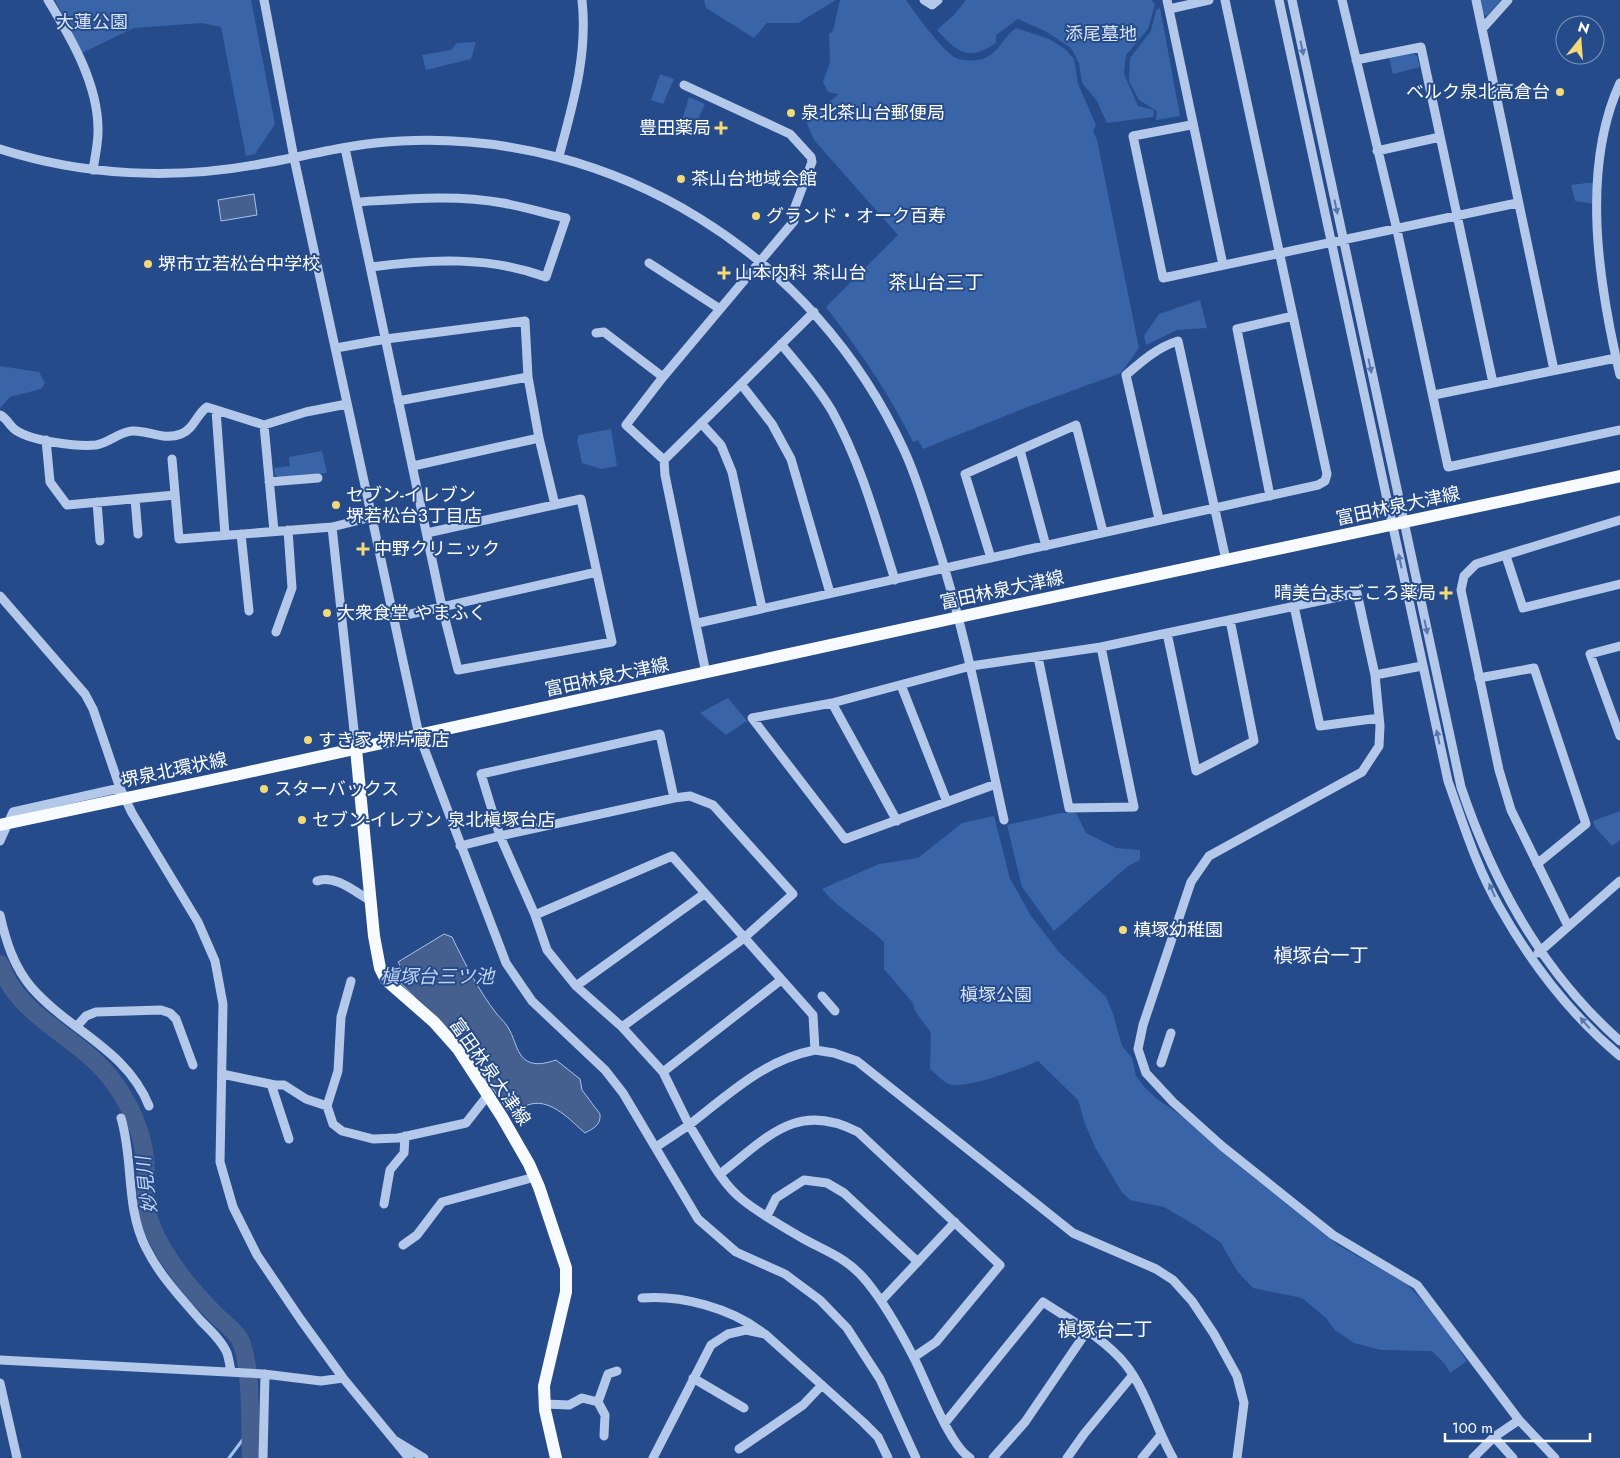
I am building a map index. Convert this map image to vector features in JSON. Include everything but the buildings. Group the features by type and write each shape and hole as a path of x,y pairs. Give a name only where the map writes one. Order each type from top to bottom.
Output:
{"main road":[{"name":"富田林泉大津線","path":"556,1458 544,1404 544,1386 566,1292 566,1268 535,1178 488,1095 458,1049 434,1022 383,975 378,960 356,749 959,617 1620,476"},
{"name":"堺泉北環状線","path":"0,825 356,749"}],"street":[{"path":"48,0 78,54 93,92 98,133 93,170"},
{"path":"264,0 294,158 419,735 506,963 532,1001 605,1070 624,1093 698,1219 736,1252 785,1274 820,1300 847,1328 880,1379 916,1458"},
{"path":"559,156 579,79 583,48 582,0"},
{"path":"924,0 932,5 938,0"},
{"path":"1208,0 1168,4 1191,125 1222,265"},
{"path":"698,623 945,569 1159,519 1270,496 1318,485 1324,481 1327,474 1225,0"},
{"path":"1279,0 1331,244 1461,787 1474,826 1504,892 1541,950 1578,999 1620,1042"},
{"path":"1292,0 1343,241 1398,524 1422,666 1448,781 1469,839 1499,908 1542,973 1599,1038 1620,1056"},
{"path":"1342,0 1397,230 1448,467 1620,430"},
{"path":"1476,0 1554,370"},
{"path":"1482,29 1508,0"},
{"path":"1356,60 1421,46 1493,383"},
{"path":"1620,83 1604,122 1600,157 1598,222 1600,279 1620,375"},
{"path":"684,85 790,134 811,157 811,167 793,212 794,221 663,377 626,425 664,460 665,475 698,623 706,673"},
{"path":"1191,125 1133,136 1163,278 1518,203"},
{"path":"1377,151 1440,138"},
{"path":"0,148 49,163 93,170 182,173 223,170 345,148 396,141 446,140 483,143 559,156 658,194 697,216 761,261 814,312 847,352 888,418 920,492 959,617 1004,820"},
{"path":"345,148 442,607 458,670 612,642 581,499 427,533"},
{"path":"357,202 428,197 468,199 502,203 566,218 546,277 505,266 447,259 420,260 371,267"},
{"path":"649,263 720,310"},
{"path":"664,460 814,312"},
{"path":"1270,496 1237,329 1293,316"},
{"path":"336,348 386,339 525,321 528,377 539,438 555,505"},
{"path":"596,333 604,332 663,377"},
{"path":"1159,519 1126,375 1145,359 1167,345 1178,341 1226,560"},
{"path":"781,344 808,376 832,412 853,456 895,580"},
{"path":"1434,395 1616,358"},
{"path":"398,401 528,377"},
{"path":"741,384 772,424 791,459 830,593"},
{"path":"0,415 16,430 46,440 80,445 99,444 130,431 168,438 182,434 192,427 199,413 207,407 264,425 296,415 347,404"},
{"path":"216,410 225,535"},
{"path":"701,423 721,445 732,472 762,608"},
{"path":"264,425 274,531"},
{"path":"991,558 965,474 1076,425 1103,532"},
{"path":"413,466 539,438"},
{"path":"46,440 50,482 67,505 175,495"},
{"path":"1020,450 1046,546"},
{"path":"172,459 179,539 332,527 372,517"},
{"path":"269,482 318,478"},
{"path":"135,499 138,534"},
{"path":"97,502 100,541"},
{"path":"1568,926 1511,810 1499,770 1461,590 1464,576 1476,564 1620,520"},
{"path":"332,527 356,749"},
{"path":"276,632 292,588 288,530"},
{"path":"241,534 249,611"},
{"path":"1506,556 1524,608 1620,584"},
{"path":"393,618 597,572"},
{"path":"996,784 845,839 752,718 832,703 971,666 1101,646 1357,593 1375,675 1379,718 1379,746 1362,772 1209,856 1192,882 1143,1025 1138,1049 1146,1073 1173,1102 1222,1146 1333,1235 1417,1285 1519,1420 1555,1458"},
{"path":"0,596 84,694 101,729 120,788 132,813 198,922 215,961 224,1004 220,1162 233,1207 257,1255 343,1378 408,1458"},
{"path":"1294,606 1320,726 1379,718"},
{"path":"1167,633 1196,771 1254,740 1230,620"},
{"path":"1038,657 1069,808 1134,807 1101,646"},
{"path":"1620,646 1590,654 1620,736"},
{"path":"1375,675 1422,666"},
{"path":"1480,678 1534,668 1586,824 1537,864"},
{"path":"901,685 947,802"},
{"path":"832,703 896,821"},
{"path":"674,798 660,734 481,774 500,836 536,915 547,950 576,986 622,1027 663,1072 690,1125 728,1186 744,1201 767,1216 803,1238 838,1255 866,1280 881,1301 914,1357 945,1423 970,1458"},
{"path":"0,841 13,812 120,788"},
{"path":"460,846 690,796 714,805 793,894 744,938 622,1027"},
{"path":"536,915 672,856 812,1015 815,1050"},
{"path":"316,881 323,878 338,882 371,901"},
{"path":"1532,957 1620,881"},
{"path":"576,986 704,894"},
{"path":"0,915 12,955 33,989 118,1060 144,1092 149,1106"},
{"path":"663,1072 781,980"},
{"path":"351,982 341,1017 338,1071 327,1106 333,1124 342,1131 373,1139 405,1136 466,1123 488,1095"},
{"path":"822,996 835,1011"},
{"path":"77,1026 86,1016 96,1012 161,1010 176,1019 193,1065"},
{"path":"1161,1063 1171,1033"},
{"path":"656,1147 690,1125 754,1074 780,1060 815,1050 834,1053 857,1061 1073,1233 1156,1269 1173,1280 1192,1301 1236,1376 1244,1403 1236,1458"},
{"path":"222,1074 284,1085 306,1098 327,1106"},
{"path":"271,1084 289,1139"},
{"path":"120,1118 129,1156 130,1190 134,1218 145,1247 162,1277 219,1341 227,1353 231,1372"},
{"path":"720,1174 780,1128 795,1122 815,1119 840,1122 858,1132 955,1222 1000,1265 936,1342 914,1357"},
{"path":"384,1204 390,1170 404,1153 405,1136"},
{"path":"403,1245 417,1235 442,1202 535,1178"},
{"path":"767,1216 776,1198 804,1180 827,1183 844,1193 918,1262"},
{"path":"881,1301 955,1222"},
{"path":"642,1298 670,1298 712,1308 749,1322 822,1384 878,1437 888,1458"},
{"path":"945,1423 1044,1302 1107,1346 1127,1366 1160,1436 1173,1458"},
{"path":"653,1458 693,1378 712,1345 728,1334 746,1330 765,1334"},
{"path":"992,1458 1024,1422 1087,1331"},
{"path":"0,1360 265,1374 321,1381 343,1378"},
{"path":"598,1402 608,1374 618,1371"},
{"path":"263,1458 265,1374"},
{"path":"1067,1458 1084,1434 1132,1376"},
{"path":"693,1378 744,1408"},
{"path":"0,1382 17,1458"},
{"path":"738,1449 804,1405 822,1384"},
{"path":"544,1404 569,1405 582,1398 598,1402 605,1415 604,1436"},
{"path":"1473,1458 1494,1437 1519,1420"},
{"path":"1142,1458 1160,1436"},
{"path":"1494,1437 1513,1458"},
{"path":"393,1440 424,1458"}],"green space":[{"name":"大蓮公園","path":"55,0 251,0 275,124 255,154 246,156 221,27 202,23 134,28 82,53"},
{"path":"704,0 836,0 798,23 767,23 754,38 706,8"},
{"path":"840,0 906,0 944,48 959,59 983,59 993,53 1016,28 1049,39 1065,49 1074,59 1078,84 1096,125 1093,131 1097,140 1139,348 1121,373 1030,406 923,449 918,440 913,442 873,372 826,307 898,235 814,140 806,121 839,94 828,92 823,82 830,62 829,34 833,31"},
{"name":"添尾墓地","path":"966,0 1151,0 1155,4 1148,29 1126,55 1124,74 1138,106 1154,110 1153,117 1107,123 1097,101 1082,83 1079,63 1071,48 1047,32 1018,19 996,35 996,43 986,49 970,53 957,49 937,30 954,15"},
{"path":"1479,0 1501,0 1487,16 1483,14"},
{"path":"1160,8 1180,116 1156,120 1157,111 1139,100 1129,81 1130,58 1151,31 1156,10"},
{"path":"476,42 471,59 426,70 422,55 451,50 457,43"},
{"path":"1413,53 1417,56 1420,67 1393,74 1389,58"},
{"path":"660,74 674,79 663,104 651,100"},
{"path":"689,97 705,104 695,126 682,120"},
{"path":"1594,183 1595,204 1575,201 1571,185"},
{"path":"1200,300 1207,328 1177,330 1146,345 1144,336 1159,314"},
{"path":"0,366 39,372 45,383 41,389 10,397 0,408"},
{"path":"611,429 617,466 601,469 582,463 577,440 579,435"},
{"path":"322,451 327,473 278,477 275,475 274,468 290,466 289,457"},
{"path":"728,698 747,721 726,735 700,713"},
{"path":"1620,811 1620,840 1612,846 1595,827 1593,821"},
{"path":"1061,813 1076,813 1086,833 1116,848 1140,850 1140,860 1128,866 1054,931 1022,887 1007,825"},
{"name":"槇塚公園","path":"994,816 1010,879 1031,916 1059,952 1106,997 1122,1046 1132,1058 1136,1076 1146,1089 1189,1121 1338,1245 1407,1284 1432,1311 1467,1361 1450,1373 1445,1364 1432,1351 1381,1350 1354,1343 1335,1330 1326,1318 1302,1298 1253,1288 1237,1271 1221,1243 1164,1207 1130,1200 1121,1191 1095,1147 1085,1124 1078,1100 1038,1061 996,1077 961,1085 946,1083 930,1069 931,1033 915,1011 913,1003 884,969 884,942 836,903 822,889 879,864 918,858 962,823"}],"water":[{"path":"254,194 257,215 221,221 218,200"},
{"name":"槇塚台三ツ池","path":"444,934 452,937 478,986 507,1026 524,1058 530,1063 538,1064 556,1060 580,1079 582,1090 600,1114 598,1124 594,1128 585,1133 561,1112 539,1103 516,1110 508,1110 461,1045 392,974 400,965 398,962"}],"waterway":[{"name":"妙見川","path":"0,964 9,983 20,998 34,1012 95,1061 117,1086 130,1108 143,1145 146,1170 146,1209 155,1235 169,1260 186,1283 237,1335 243,1348 250,1396 251,1458"},
{"path":"229,1458 250,1430"}],"place":[{"name":"ベルク泉北高倉台","path":"1560,92"},
{"name":"泉北茶山台郵便局","path":"791,113"},
{"name":"豊田薬局","path":"721,128"},
{"name":"茶山台地域会館","path":"681,179"},
{"name":"グランド・オーク百寿","path":"756,216"},
{"name":"堺市立若松台中学校","path":"148,264"},
{"name":"山本内科 茶山台","path":"724,273"},
{"name":"セブン-イレブン 堺若松台3丁目店","path":"336,505"},
{"name":"中野クリニック","path":"363,549"},
{"name":"晴美台まごころ薬局","path":"1446,593"},
{"name":"大衆食堂 やまふく","path":"327,613"},
{"name":"すき家 堺片蔵店","path":"308,740"},
{"name":"スターバックス","path":"264,789"},
{"name":"セブン-イレブン 泉北槇塚台店","path":"302,820"},
{"name":"槙塚幼稚園","path":"1123,930"}],"district":[{"name":"茶山台三丁","path":"936,282"},
{"name":"槇塚台一丁","path":"1321,955"},
{"name":"槇塚台二丁","path":"1105,1329"}]}
